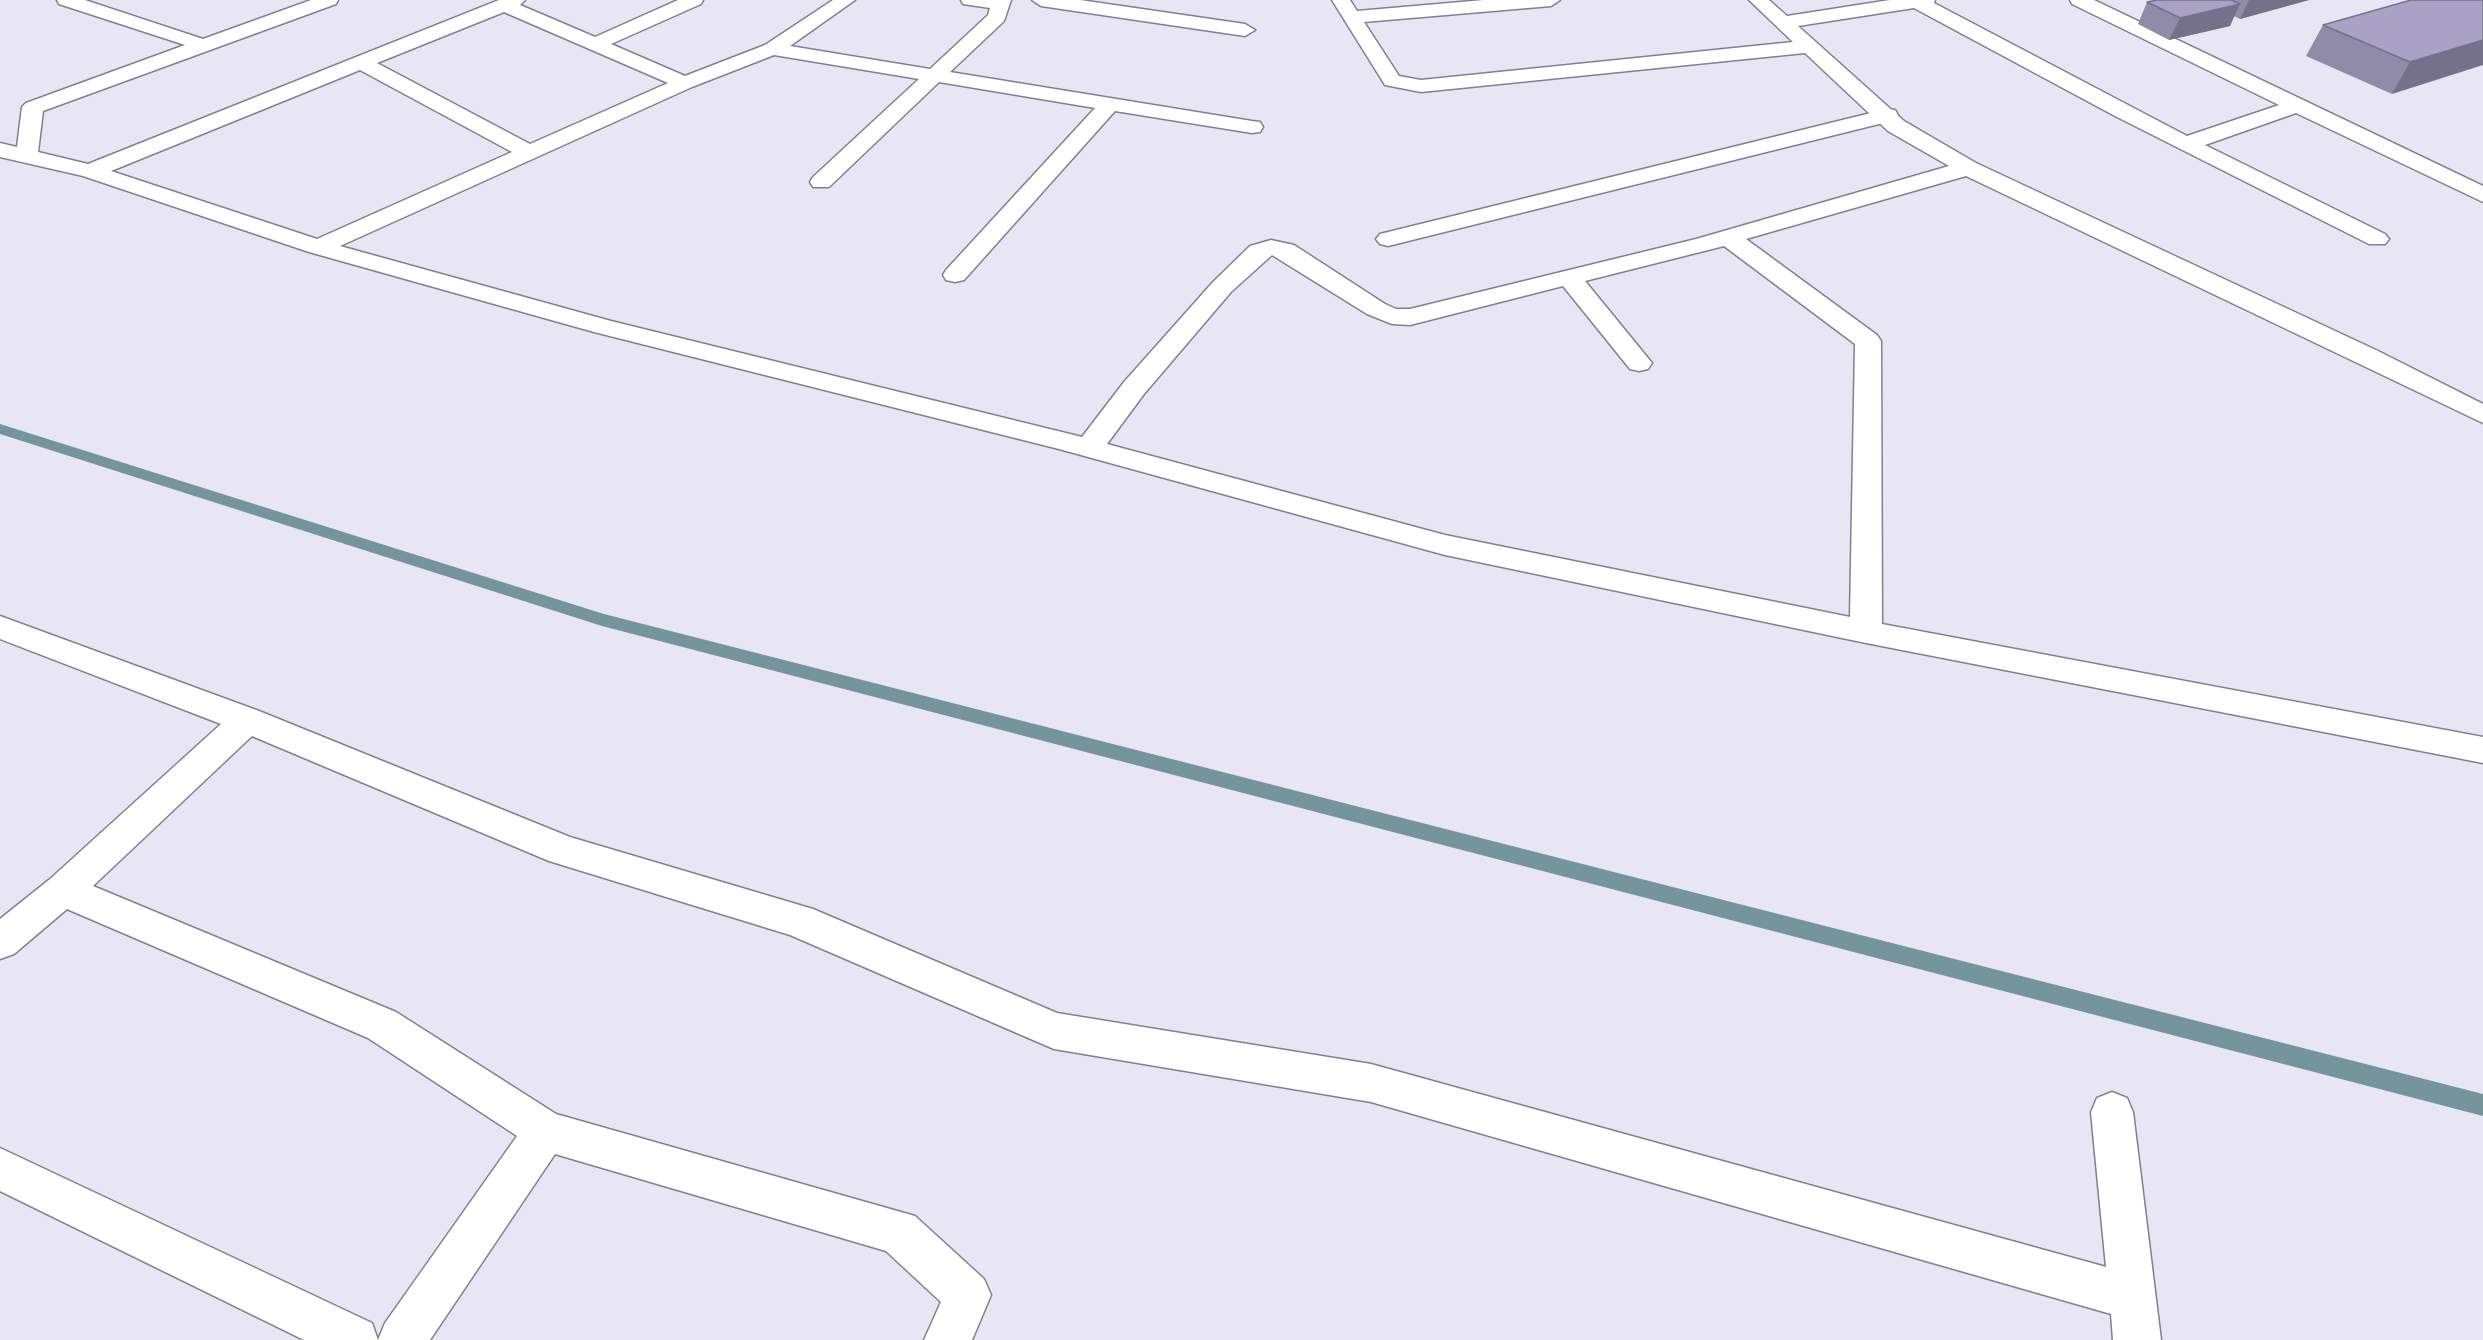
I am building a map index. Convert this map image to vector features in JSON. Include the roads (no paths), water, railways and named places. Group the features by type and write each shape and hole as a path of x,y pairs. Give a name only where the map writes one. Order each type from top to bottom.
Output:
{"street":[{"path":"66,0 203,45"},
{"path":"329,0 33,107 13,154 90,171 318,247 603,327 1089,448 1445,545 1866,632 2483,750"},
{"path":"595,44 694,0"},
{"path":"318,247 686,83 772,49 846,0"},
{"path":"820,182 997,17 1001,2 970,0"},
{"path":"1041,0 1245,30"},
{"path":"1171,19 1187,0"},
{"path":"1551,0 1346,8 1392,81 1421,86 1807,47"},
{"path":"1758,0 1807,47 1887,115 1896,126 1968,168 2369,357 2483,415"},
{"path":"2079,0 2483,195"},
{"path":"1782,23 1922,1 2185,144 2377,239"},
{"path":"90,171 510,3 595,44 686,83"},
{"path":"772,49 1252,127"},
{"path":"361,63 531,154"},
{"path":"955,275 1109,105"},
{"path":"2185,144 2296,106"},
{"path":"1388,239 1887,115"},
{"path":"1089,448 1134,388 1222,287 1259,251 1271,247 1285,250 1376,309 1392,316 1410,317 1727,237 1968,168"},
{"path":"1727,237 1868,341 1866,632"},
{"path":"1569,278 1639,363"},
{"path":"0,627 247,720 562,850 799,921 1054,1031 1371,1083 2132,1297"},
{"path":"0,942 63,890 247,720"},
{"path":"63,890 382,1025 546,1131 899,1232 968,1295 948,1340"},
{"path":"2112,1112 2137,1340"},
{"path":"402,1340 546,1131"},
{"path":"0,1169 355,1340"}],"waterway":[{"path":"0,429 602,620 2483,1105"}]}
